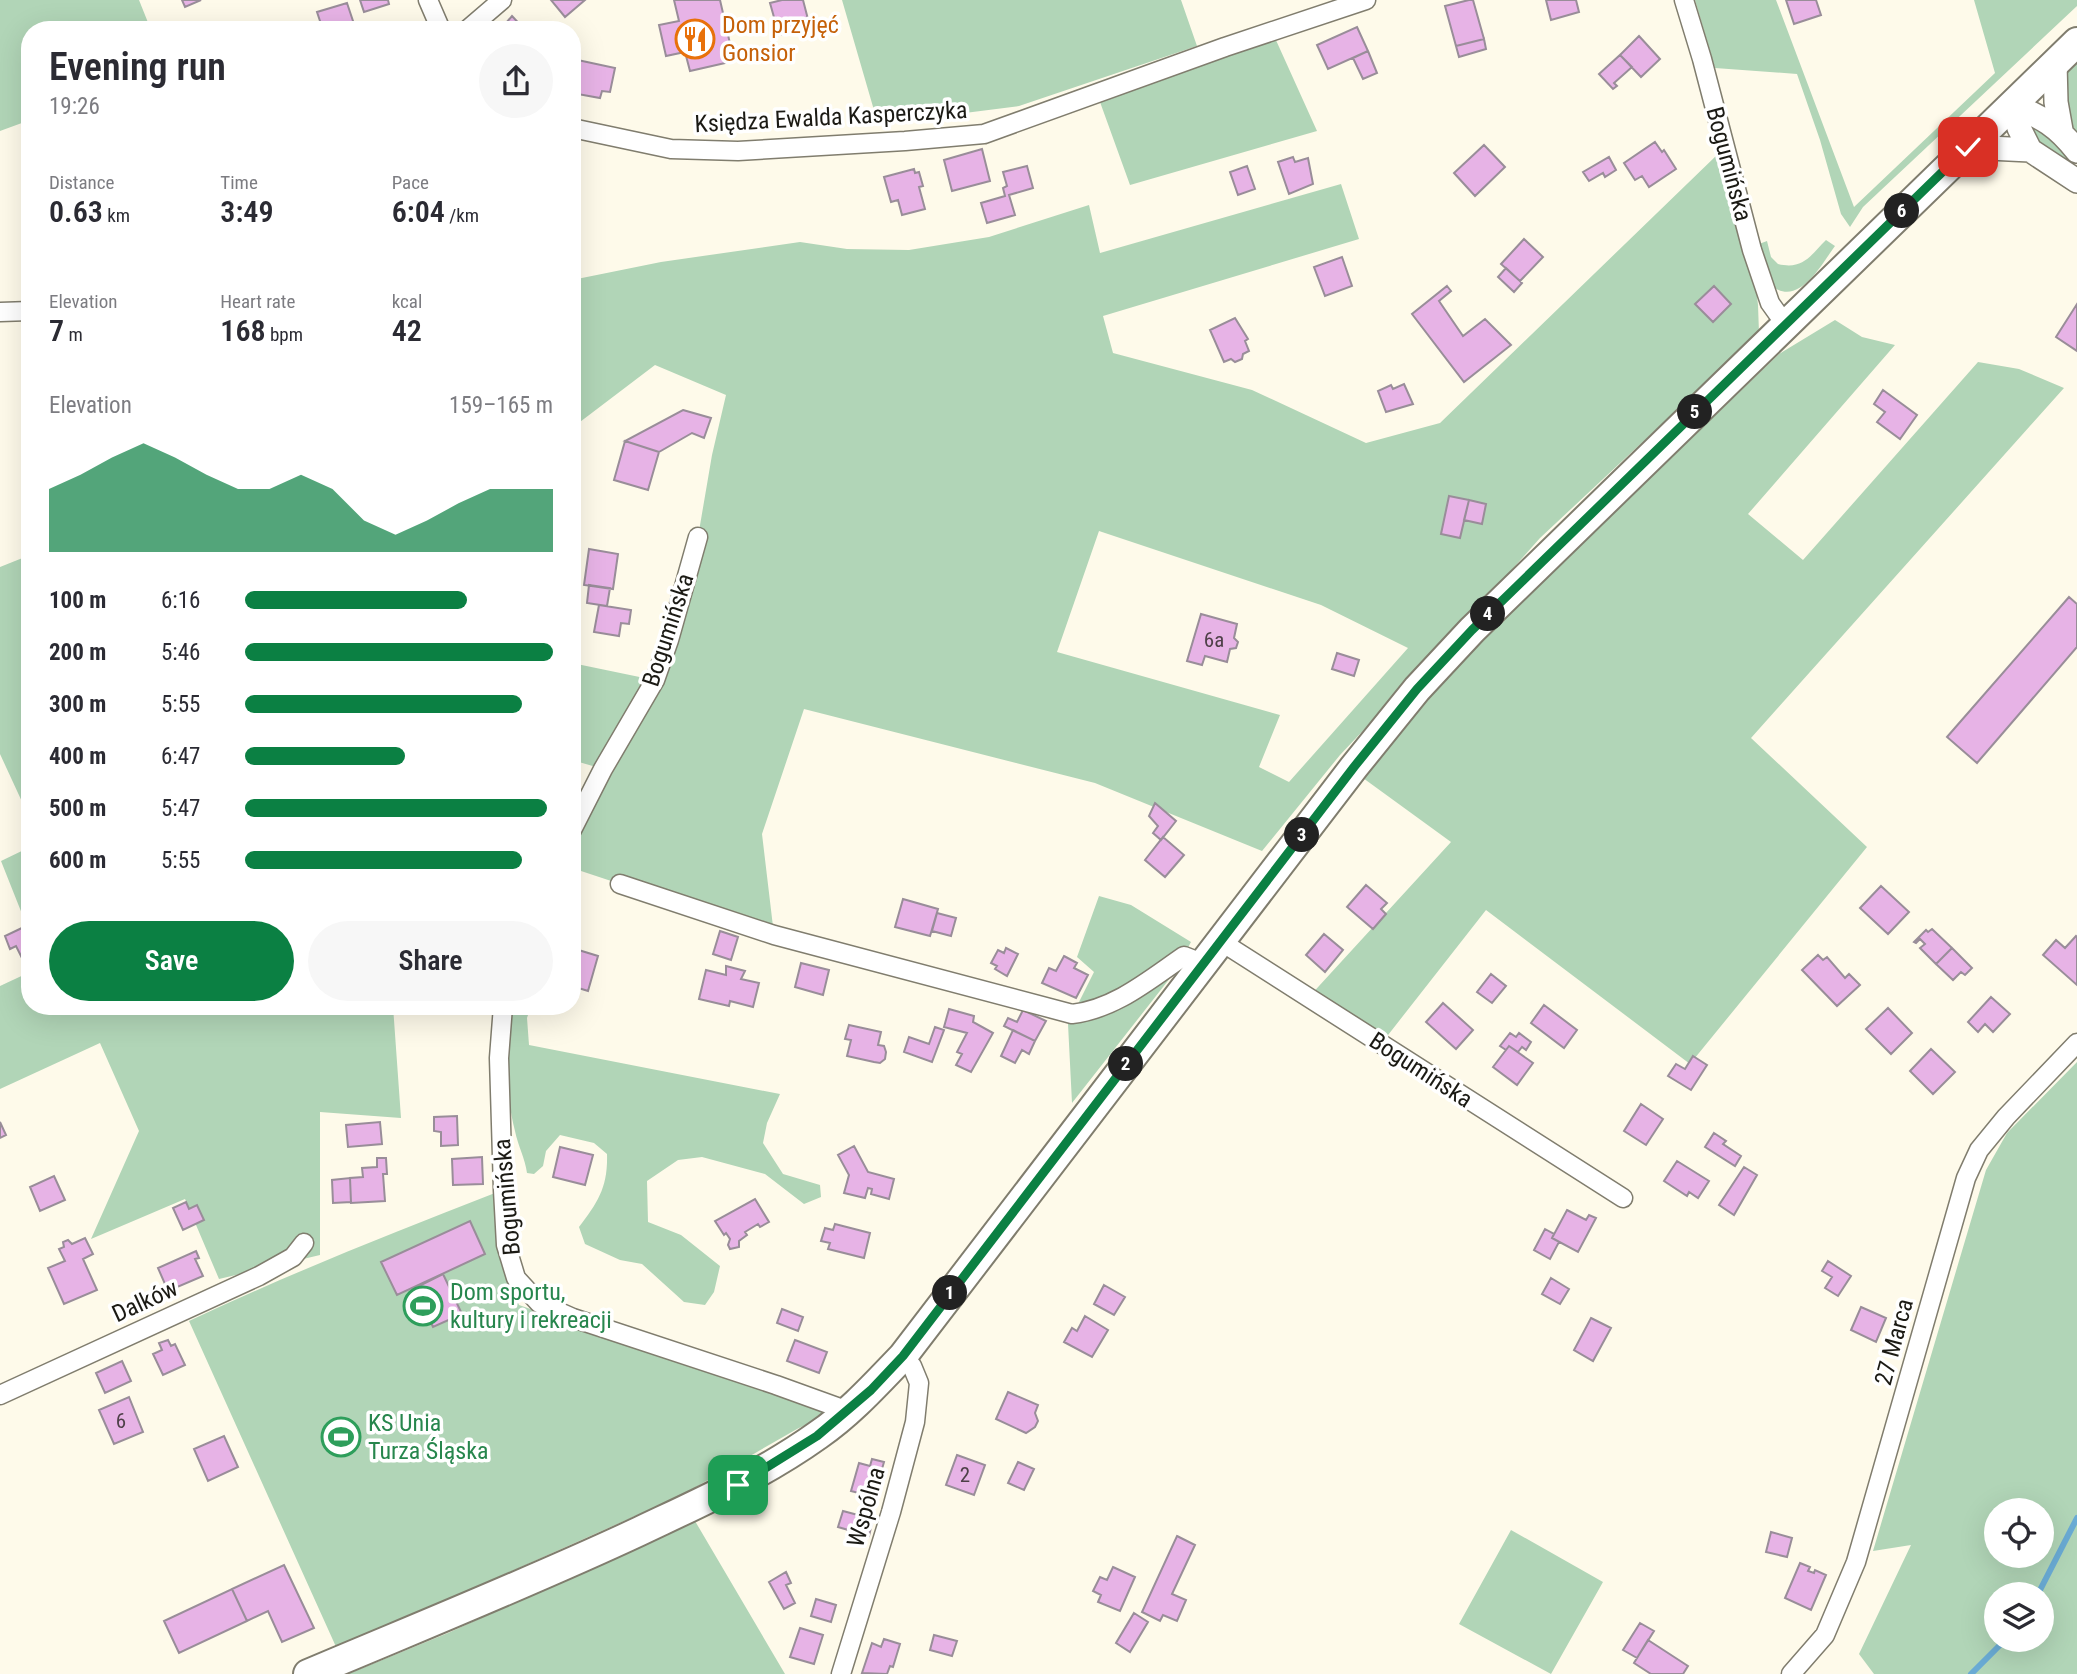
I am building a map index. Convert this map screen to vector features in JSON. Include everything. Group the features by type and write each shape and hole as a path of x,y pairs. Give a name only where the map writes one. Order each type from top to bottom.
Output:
{"main road":[{"path":"309,1674 417,1630 738,1485 817,1436 848,1411 903,1356 1202,963 1417,689 1472,630 2077,41"}],"street":[{"path":"428,0 438,21"},
{"path":"478,21 502,0"},
{"name":"Księdza Ewalda Kasperczyka","path":"581,130 671,149 738,151 984,134 1225,47 1366,0"},
{"name":"Bogumińska","path":"1684,0 1752,250 1770,303 1786,324"},
{"path":"2055,63 2056,102 2061,130"},
{"path":"2012,104 2061,130 2077,151"},
{"path":"2012,104 2019,128 2030,150 2077,181"},
{"path":"1968,147 2030,150"},
{"path":"0,312 21,311"},
{"name":"Bogumińska","path":"581,812 655,680 698,537"},
{"path":"620,884 774,935 1072,1014 1091,1012 1122,998 1184,956 1202,963"},
{"name":"Bogumińska","path":"1220,942 1623,1198"},
{"name":"Bogumińska","path":"502,1015 499,1058 503,1190 506,1245 516,1278 539,1303 573,1318 848,1411"},
{"name":"27 Marca","path":"1791,1674 1825,1635 1856,1562 1966,1178 1979,1150 2006,1117 2077,1043"},
{"name":"Dalków","path":"0,1395 259,1276 293,1257 304,1243"},
{"name":"Wspólna","path":"841,1674 891,1512 915,1422 919,1383 912,1366 903,1356"}],"green space":[{"path":"0,0 139,0 147,21 21,21 21,123 0,131"},
{"path":"842,0 1181,0 1197,46 1019,106 878,124"},
{"path":"1695,0 1776,0 1854,207 1995,73 1974,0 2077,0 2077,6 1863,207 1850,227 1841,214 1820,140 1797,74 1715,68"},
{"path":"1275,38 1317,131 1130,185 1100,102"},
{"path":"2077,55 2077,136 2068,115 2065,85"},
{"path":"2030,120 2047,130 2074,161 2072,166 2030,138"},
{"path":"1718,154 1752,250 1759,333 1540,538 1340,755 1262,851 1095,783 804,709 762,834 774,935 581,871 581,812 603,769 581,763 581,665 654,680 698,537 712,455 726,395 655,365 581,421 581,278 661,262 800,242 847,249 909,250 989,237 1089,205 1100,253 1341,184 1359,239 1103,316 1113,353 1252,390 1366,443 1440,423","holes":["1099,531 1321,605 1408,648 1289,782 1259,767 1280,715 1057,652"]},
{"path":"1826,240 1835,246 1816,273 1800,288 1782,291 1772,286 1759,244 1767,241 1771,257 1778,264 1794,265 1805,260"},
{"path":"1835,320 1862,337 1895,345 1748,514 1803,560 1978,362 2019,369 2064,388 1751,738 1867,847 1690,1064 1486,910 1381,1044 1308,998 1451,842 1363,778 1422,702 1479,643 1779,354"},
{"path":"21,559 21,800 0,754 0,567"},
{"path":"21,851 21,911 1,861"},
{"path":"1099,896 1131,905 1191,942 1174,973 1072,1103 1068,1024 1094,972 1077,957"},
{"path":"21,976 21,1015 394,1015 401,1118 320,1112 320,1255 219,1279 185,1199 91,1239 139,1131 100,1043 0,1089 0,986"},
{"path":"511,1015 528,1015 529,1045 780,1094 767,1123 763,1143 783,1174 820,1185 821,1197 804,1204 765,1174 702,1157 678,1160 647,1181 648,1222 681,1235 720,1266 714,1292 705,1305 684,1302 642,1264 620,1260 585,1244 579,1227 600,1194 607,1166 607,1154 594,1143 560,1135 546,1151 543,1166 534,1174 527,1173 509,1100"},
{"path":"2077,1062 2077,1674 1874,1674 1859,1654 1911,1545 1873,1551 1986,1170 2007,1133"},
{"path":"495,1193 500,1253 519,1305 830,1413 680,1496 337,1649 189,1321 341,1254"},
{"path":"695,1521 785,1674 348,1674 448,1633"},
{"path":"1511,1530 1603,1582 1551,1674 1459,1624"}],"building":[{"path":"182,0 201,0 185,7"},
{"path":"360,0 388,0 389,4 364,12"},
{"path":"551,0 585,0 565,17"},
{"name":"Dom przyjęć Gonsior","path":"674,0 720,0 734,61 690,71 685,52 666,56 659,25 679,21"},
{"path":"803,0 810,27 779,35 770,3"},
{"path":"1473,0 1484,39 1456,46 1445,6"},
{"path":"1546,0 1576,0 1579,12 1551,20"},
{"path":"1786,0 1816,0 1821,15 1794,24"},
{"path":"347,3 353,21 320,21 317,12"},
{"path":"1357,27 1368,51 1328,69 1317,45"},
{"path":"1639,36 1660,59 1641,77 1620,55"},
{"path":"1484,39 1486,49 1459,57 1456,46"},
{"path":"1368,51 1377,73 1363,79 1353,58"},
{"path":"1620,55 1632,67 1614,83 1617,86 1613,89 1599,74"},
{"path":"581,61 615,68 610,92 602,91 600,98 581,95"},
{"path":"1655,142 1662,152 1664,150 1676,169 1649,187 1642,176 1635,180 1624,163"},
{"path":"1484,145 1505,167 1475,196 1454,173"},
{"path":"982,149 990,181 952,191 944,160"},
{"path":"1293,157 1295,162 1308,158 1313,184 1289,194 1278,162"},
{"path":"1609,157 1616,170 1605,177 1603,173 1589,181 1583,172"},
{"path":"1027,166 1033,188 1009,195 1015,215 987,223 981,203 1005,196 1003,188 1007,186 1003,172"},
{"path":"1247,166 1255,189 1238,195 1230,172"},
{"path":"914,169 915,173 919,172 923,186 919,187 925,209 902,215 898,200 891,202 884,177"},
{"path":"1524,239 1543,257 1520,281 1501,264"},
{"path":"1342,257 1352,286 1325,296 1314,267"},
{"path":"1506,268 1522,283 1514,292 1498,277"},
{"path":"1447,286 1451,291 1439,301 1463,336 1485,319 1511,345 1464,382 1412,314"},
{"path":"1714,286 1731,304 1713,322 1695,304"},
{"path":"2077,304 2077,351 2056,337"},
{"path":"1235,318 1248,339 1245,341 1249,351 1243,354 1242,359 1224,362 1210,330"},
{"path":"1404,384 1413,404 1386,412 1378,391 1391,385 1393,389"},
{"path":"1883,390 1917,415 1900,439 1877,422 1885,412 1874,404"},
{"path":"683,410 711,418 704,438 692,433 659,452 625,441"},
{"path":"625,441 659,452 648,490 614,480"},
{"path":"1449,496 1469,500 1460,538 1441,534"},
{"path":"1469,500 1486,504 1482,524 1464,520"},
{"path":"589,549 618,554 613,589 584,585"},
{"path":"589,585 610,588 607,606 587,603"},
{"path":"2069,597 2077,604 2077,647 1977,763 1947,737"},
{"path":"599,605 631,610 629,624 621,623 619,636 594,632"},
{"path":"1201,614 1237,624 1234,638 1238,642 1236,648 1230,649 1227,662 1205,656 1202,665 1187,661"},
{"path":"1337,653 1359,660 1354,676 1332,669"},
{"path":"1155,803 1176,821 1161,840 1153,833 1158,826 1149,816"},
{"path":"1163,837 1184,855 1165,877 1145,860"},
{"path":"1366,885 1387,903 1381,909 1386,914 1373,929 1347,907"},
{"path":"1881,886 1909,912 1888,934 1860,908"},
{"path":"903,899 938,909 930,936 895,927"},
{"path":"937,913 956,918 951,936 932,931"},
{"path":"21,928 21,956 16,946 10,949 5,936"},
{"path":"1932,929 1952,948 1936,964 1920,948 1925,944 1920,939 1914,942 1926,930 1928,932"},
{"path":"720,931 738,937 731,960 713,954"},
{"path":"1324,934 1343,950 1325,972 1306,955"},
{"path":"2076,936 2077,985 2043,955 2056,940 2065,948"},
{"path":"1006,948 1018,954 1007,976 995,969 997,966 991,963 998,950 1004,953"},
{"path":"1952,948 1972,968 1965,975 1961,972 1953,980 1936,964"},
{"path":"581,951 598,956 588,991 581,989"},
{"path":"1818,955 1823,960 1827,957 1845,978 1849,974 1860,985 1837,1006 1802,970"},
{"path":"1064,956 1077,963 1074,968 1088,975 1076,998 1042,983 1049,968 1056,971"},
{"path":"801,963 829,970 823,995 795,987"},
{"path":"726,966 745,971 741,979 759,983 753,1007 730,1001 729,1006 699,999 706,970 726,975"},
{"path":"1491,974 1506,986 1492,1003 1477,992"},
{"path":"1991,997 2010,1014 1993,1032 1985,1024 1978,1032 1968,1022"},
{"path":"1443,1003 1473,1030 1456,1049 1426,1022"},
{"path":"1544,1005 1577,1030 1564,1048 1531,1023"},
{"path":"1888,1008 1912,1033 1891,1054 1866,1029"},
{"path":"949,1009 974,1016 973,1022 993,1033 971,1072 956,1065 962,1054 957,1052 967,1033 944,1027"},
{"path":"1023,1010 1046,1021 1035,1041 1004,1026 1008,1018 1017,1022"},
{"path":"849,1025 881,1032 878,1045 884,1046 885,1059 880,1063 847,1056 851,1040 845,1039"},
{"path":"935,1027 944,1030 932,1062 904,1052 909,1037 929,1044"},
{"path":"1013,1030 1035,1041 1029,1054 1022,1050 1015,1063 1001,1056"},
{"path":"1510,1033 1516,1037 1519,1033 1531,1042 1526,1050 1522,1047 1518,1052 1509,1046 1506,1050 1500,1046"},
{"path":"1509,1046 1533,1063 1517,1085 1493,1067"},
{"path":"1931,1049 1955,1072 1933,1094 1910,1071"},
{"path":"1693,1056 1707,1065 1691,1090 1668,1076 1676,1064 1685,1069"},
{"path":"1641,1104 1663,1119 1646,1145 1624,1131"},
{"path":"457,1116 458,1145 441,1146 441,1132 434,1131 434,1117"},
{"path":"0,1122 6,1135 0,1138"},
{"path":"380,1122 382,1144 348,1147 346,1125"},
{"path":"1714,1133 1726,1141 1723,1144 1741,1156 1735,1166 1705,1147"},
{"path":"854,1146 868,1172 894,1179 889,1199 871,1194 872,1189 868,1188 865,1198 844,1193 849,1175 838,1155"},
{"path":"560,1147 593,1155 585,1185 553,1177"},
{"path":"482,1157 483,1184 453,1185 452,1159"},
{"path":"377,1158 386,1158 387,1174 383,1174 385,1201 351,1203 350,1178 363,1177 362,1168 377,1167"},
{"path":"1677,1161 1709,1181 1698,1198 1689,1192 1687,1196 1664,1181"},
{"path":"1744,1167 1757,1175 1734,1215 1719,1205"},
{"path":"54,1176 65,1200 40,1211 30,1187"},
{"path":"350,1178 351,1202 333,1203 332,1180"},
{"path":"755,1199 769,1222 760,1227 758,1224 745,1232 747,1235 739,1241 739,1247 730,1249 730,1239 715,1221"},
{"path":"186,1202 189,1209 197,1205 204,1220 183,1230 173,1208"},
{"path":"1567,1210 1586,1220 1589,1215 1596,1218 1578,1252 1552,1238"},
{"path":"470,1221 485,1254 397,1295 381,1262"},
{"path":"835,1224 870,1233 864,1258 828,1249 830,1243 821,1241 825,1228 833,1230"},
{"path":"1545,1229 1554,1234 1552,1238 1559,1242 1550,1259 1534,1250"},
{"path":"85,1238 93,1254 83,1259 97,1290 64,1304 48,1268 65,1261 59,1249 64,1247 63,1242 68,1240 72,1244"},
{"path":"196,1251 199,1258 195,1259 203,1276 168,1291 158,1268"},
{"path":"1828,1261 1851,1276 1838,1296 1825,1288 1832,1277 1822,1271"},
{"path":"443,1274 462,1314 433,1327 415,1288"},
{"path":"1551,1278 1569,1289 1560,1304 1542,1294"},
{"path":"1104,1285 1125,1297 1114,1315 1094,1304"},
{"path":"1861,1307 1886,1318 1876,1342 1851,1330"},
{"path":"782,1309 803,1317 798,1331 777,1323"},
{"path":"1085,1316 1108,1330 1092,1357 1064,1342 1072,1328 1077,1331"},
{"path":"1591,1318 1611,1328 1593,1361 1574,1350"},
{"path":"168,1340 171,1346 175,1344 185,1365 163,1375 153,1354 162,1350 159,1343"},
{"path":"795,1340 827,1352 819,1373 787,1361"},
{"path":"122,1361 131,1381 105,1393 96,1373"},
{"path":"1008,1392 1038,1405 1035,1413 1038,1421 1035,1427 1026,1433 996,1419"},
{"path":"129,1397 143,1432 114,1444 99,1410"},
{"path":"224,1436 238,1467 208,1481 194,1449"},
{"path":"957,1455 985,1465 974,1495 946,1485"},
{"path":"872,1459 884,1462 874,1497 851,1491 859,1463 870,1466"},
{"path":"1018,1462 1034,1469 1024,1490 1008,1483"},
{"path":"843,1511 873,1519 869,1536 838,1527"},
{"path":"1771,1532 1792,1538 1787,1557 1766,1552"},
{"path":"1177,1536 1195,1545 1172,1594 1186,1600 1177,1621 1163,1615 1160,1621 1142,1612"},
{"path":"1800,1563 1810,1567 1808,1571 1814,1573 1815,1570 1826,1575 1811,1610 1785,1598"},
{"path":"284,1565 314,1628 282,1642 268,1611 247,1621 232,1589"},
{"path":"1113,1567 1135,1577 1120,1611 1098,1602 1101,1595 1093,1591 1100,1577 1107,1580"},
{"path":"786,1572 791,1583 786,1585 795,1603 784,1609 769,1582"},
{"path":"232,1589 247,1621 179,1653 164,1621"},
{"path":"816,1599 836,1605 831,1622 811,1616"},
{"path":"1134,1613 1148,1622 1130,1652 1116,1643"},
{"path":"1640,1623 1654,1631 1637,1658 1623,1650"},
{"path":"800,1628 823,1635 814,1664 790,1657"},
{"path":"934,1635 957,1641 952,1656 930,1650"},
{"path":"884,1639 900,1644 893,1667 890,1666 887,1674 862,1673 872,1643 881,1647"},
{"path":"1648,1640 1688,1666 1683,1674 1651,1674 1634,1663"}],"waterway":[{"path":"2044,1582 2077,1518"},
{"path":"1971,1674 1993,1652"}],"place":[{"name":"Dom przyjęć Gonsior","path":"695,39"},
{"name":"Dom sportu, kultury i rekreacji","path":"423,1306"},
{"name":"KS Unia Turza Śląska","path":"341,1437"}],"route":[{"path":"738,1485 817,1436 871,1390 903,1356 1202,963 1417,689 1472,630 1968,147"}]}
